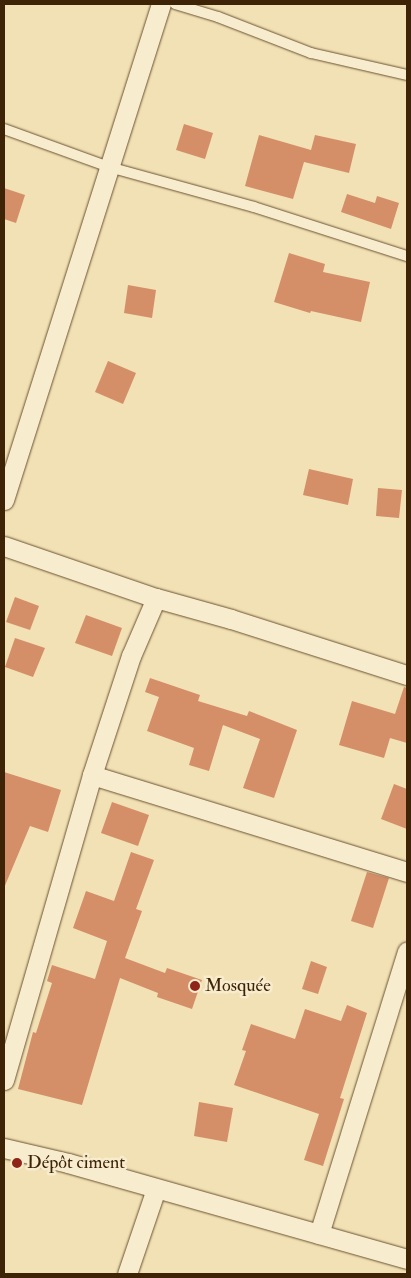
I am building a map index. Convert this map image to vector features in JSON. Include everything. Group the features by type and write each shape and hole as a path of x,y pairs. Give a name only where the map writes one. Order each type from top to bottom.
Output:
{"street":[{"path":"4,500 162,4"},
{"path":"4,546 156,598 247,624 407,675"},
{"path":"4,1080 92,775 131,656 156,598"},
{"path":"92,775 407,872"},
{"path":"319,1234 407,951"},
{"path":"4,1148 68,1163 407,1259"},
{"path":"127,1274 156,1189"}],"lane":[{"path":"175,4 218,17 311,53 407,75"},
{"path":"4,129 109,168 254,207 407,256"}],"building":[{"path":"184,124 213,133 205,159 176,150"},
{"path":"259,135 311,150 315,135 356,144 349,173 304,162 293,199 245,186"},
{"path":"4,188 25,195 16,223 4,219"},
{"path":"347,194 375,203 377,196 399,203 391,229 341,212"},
{"path":"289,253 325,264 323,272 370,282 361,322 311,311 310,313 274,302"},
{"path":"128,285 156,290 152,318 124,313"},
{"path":"108,361 136,373 123,404 95,392"},
{"path":"309,469 353,479 348,505 303,495"},
{"path":"378,488 402,490 399,518 376,516"},
{"path":"15,597 39,606 30,630 6,622"},
{"path":"86,615 122,628 112,656 75,643"},
{"path":"15,638 45,648 33,677 5,667"},
{"path":"150,678 200,695 198,701 247,716 249,711 297,730 274,798 243,788 260,739 223,725 209,771 189,765 194,748 147,731 159,697 145,692"},
{"path":"404,687 407,688 407,743 390,738 384,758 339,745 352,701 395,714"},
{"path":"4,772 61,790 48,832 30,826 4,888"},
{"path":"394,784 407,789 407,829 381,819"},
{"path":"112,802 149,815 138,846 101,833"},
{"path":"131,852 154,860 136,909 142,911 125,958 165,973 167,968 202,980 192,1009 157,997 158,993 120,978 82,1105 18,1089 33,1032 36,1033 52,983 47,981 52,965 95,979 107,941 73,928 86,891 114,901"},
{"path":"367,872 389,878 373,928 351,921"},
{"path":"311,961 327,967 318,994 302,989"},
{"path":"347,1005 367,1013 340,1098 344,1099 323,1166 304,1160 319,1114 234,1085 246,1051 242,1050 251,1024 295,1039 305,1009 341,1021"},
{"path":"199,1102 233,1108 227,1142 194,1136"}],"place":[{"name":"Mosquée","path":"195,986"},
{"name":"Dépôt ciment","path":"17,1163"}]}
